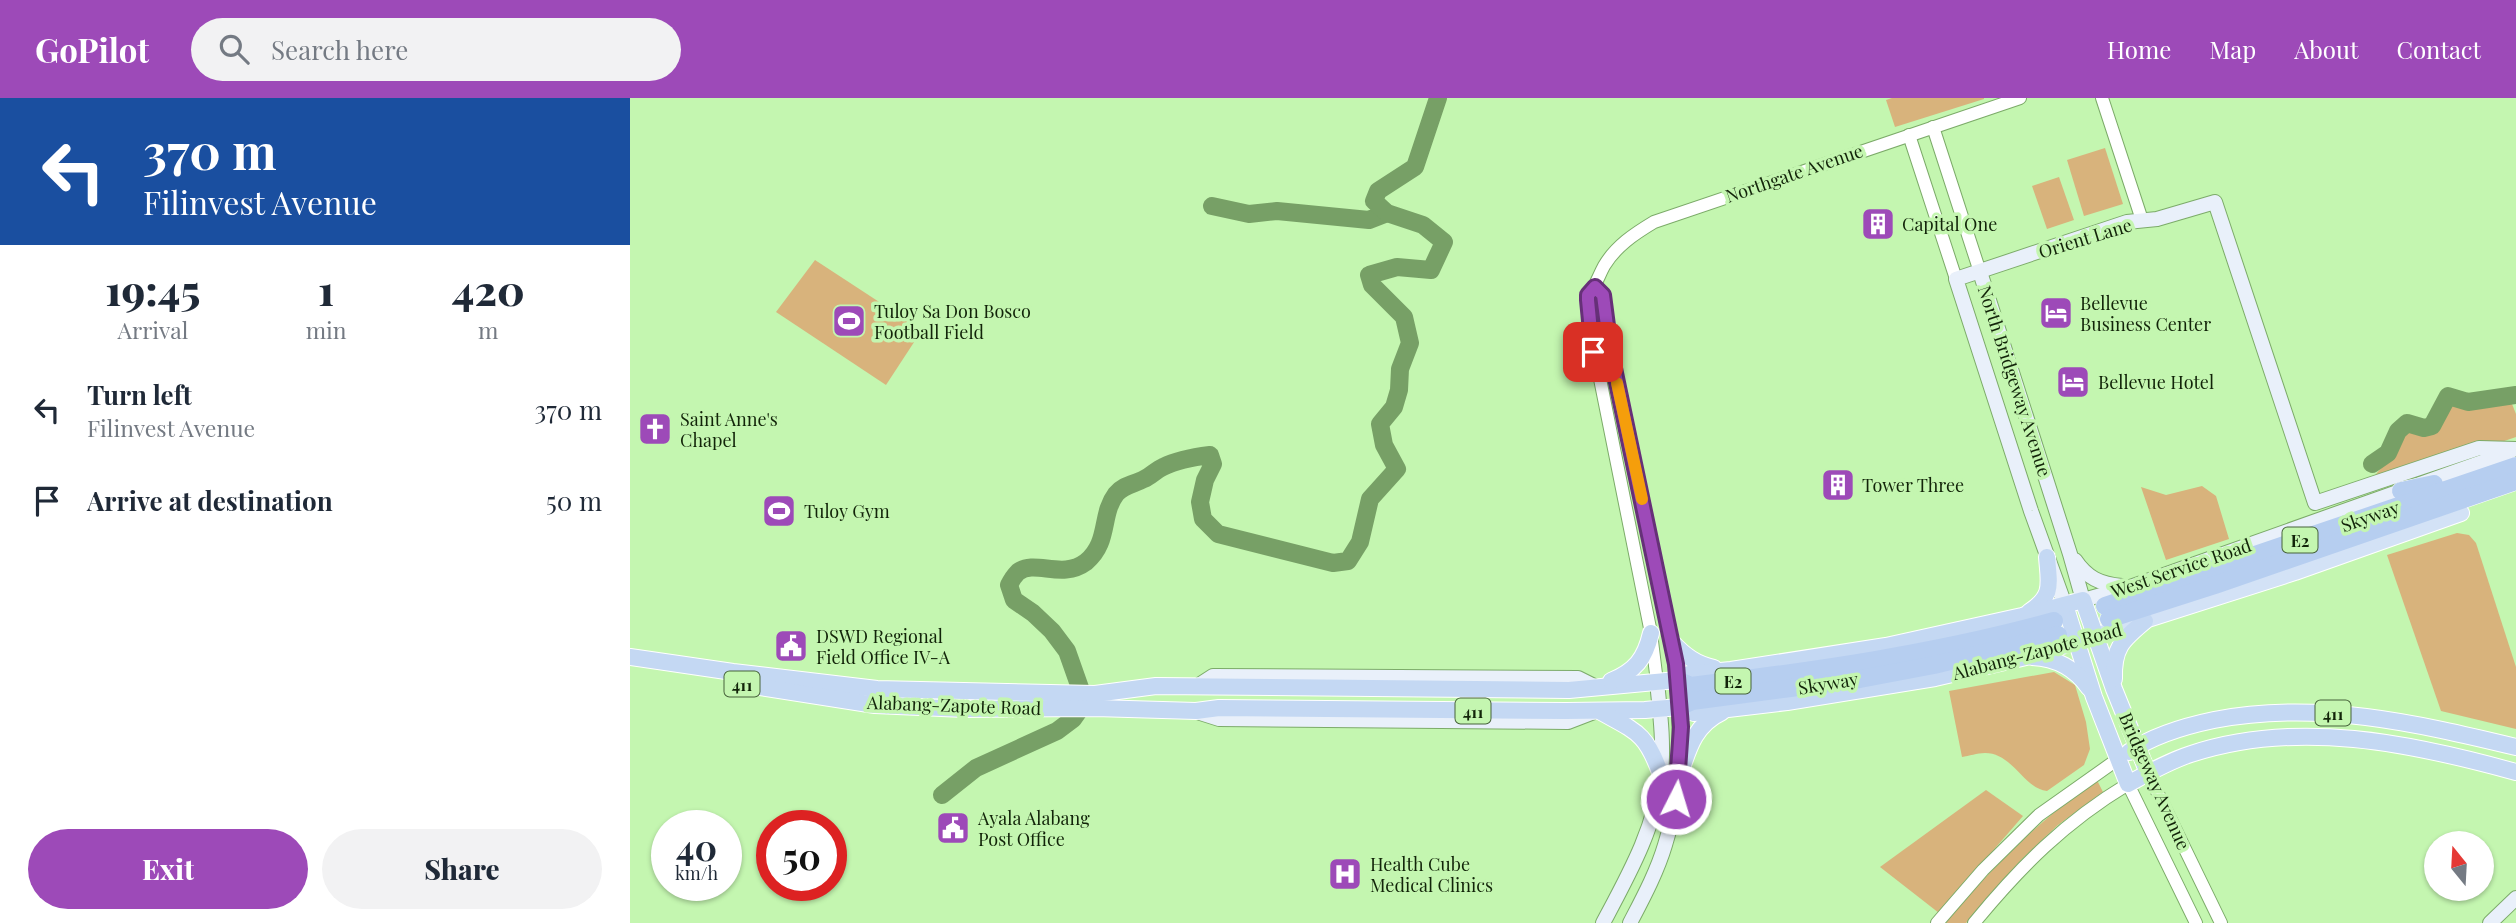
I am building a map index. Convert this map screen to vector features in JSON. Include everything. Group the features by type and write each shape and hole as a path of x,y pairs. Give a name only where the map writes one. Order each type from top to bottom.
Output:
{"highway":[{"name":"Skyway","path":"2107,613 2241,577 2495,481 2516,466"},
{"path":"2401,491 2434,484 2469,472 2495,481"},
{"name":"Skyway","path":"2495,481 2516,481"},
{"name":"E2","path":"2461,513 2474,508 2495,481"},
{"path":"2022,616 2039,606 2047,597 2047,558"},
{"name":"Alabang-Zapote Road","path":"1095,701 1156,686 1569,690 1677,680 1689,674 1886,646 2083,600"},
{"name":"North Bridgeway Avenue","path":"2083,600 2095,636"},
{"name":"North Bridgeway Avenue","path":"2065,606 2076,641"},
{"path":"2115,689 2114,667 2118,647 2124,638 2145,621"},
{"name":"Skyway","path":"1677,680 1690,686 1854,664 2056,628 1934,665 1791,689 1692,701 1679,707"},
{"path":"1596,687 1623,676 1640,663 1651,633"},
{"name":"Alabang-Zapote Road","path":"630,667 875,705 964,709 1095,701 1196,711 1219,708 1598,710 1679,707 1693,713 1935,678 2026,657 2095,636"},
{"name":"Bridgeway Avenue","path":"2095,636 2148,773"},
{"name":"Bridgeway Avenue","path":"2076,641 2094,697 2128,784"},
{"path":"1672,642 1702,665 1731,670"},
{"name":"Alabang-Zapote Road","path":"630,657 860,688 1059,702"},
{"path":"2026,657 2052,660 2068,667 2085,682 2094,697"},
{"path":"1679,777 1689,748 1703,723 1733,709"},
{"path":"1598,710 1642,736 1654,755 1661,775"},
{"name":"411","path":"2118,759 2138,746 2200,723 2235,716 2302,712 2352,714 2414,723 2516,747"},
{"name":"411","path":"2128,784 2189,754 2249,740 2311,736 2359,738 2516,772"}],"main road":[{"name":"Orient Lane","path":"1956,279 2127,222 2157,219 2215,202 2315,503"},
{"name":"North Bridgeway Avenue","path":"1980,272 2083,600"},
{"name":"North Bridgeway Avenue","path":"1956,279 2065,606"},
{"path":"2315,503 2479,448 2516,450"},
{"name":"West Service Road","path":"2083,600 2130,587 2516,450"},
{"name":"Alabang-Zapote Road","path":"2095,636 2307,568 2461,513"},
{"path":"2070,554 2082,570 2095,580 2130,587"},
{"path":"1630,923 1665,846 1672,820 1679,777 1681,727 1677,680"},
{"path":"1603,923 1632,867 1653,811 1661,775 1657,682"},
{"name":"Alabang-Zapote Road","path":"1196,711 1219,719 1568,722 1598,710"},
{"path":"2490,923 2516,899"}],"street":[{"name":"Northgate Avenue","path":"1657,682 1651,633 1593,352 1588,295 1595,287 1602,269 1614,252 1634,234 1654,222 2020,98"},
{"path":"2102,98 2142,220"},
{"name":"North Bridgeway Avenue","path":"1933,127 1980,272"},
{"name":"North Bridgeway Avenue","path":"1909,135 1956,279"},
{"path":"1595,287 1603,295 1610,349 1672,642 1677,680"},
{"path":"2315,503 2321,520"},
{"path":"1937,923 1983,870 2039,815 2118,759"},
{"name":"Bridgeway Avenue","path":"2148,773 2221,923"},
{"path":"1974,923 2027,861 2057,833 2128,784"},
{"name":"Bridgeway Avenue","path":"2128,784 2196,923"}],"shaded area":[{"path":"1984,99 1895,127 1886,100"},
{"path":"2105,148 2123,204 2084,216 2067,160"},
{"path":"2059,177 2074,220 2047,229 2032,186"},
{"name":"Tuloy Sa Don Bosco Football Field","path":"815,260 922,330 886,385 776,312"},
{"path":"2449,399 2470,406 2510,399 2516,414 2516,437 2363,489 2390,458 2404,427 2425,431 2436,427"},
{"path":"2202,486 2216,496 2229,539 2166,560 2141,487 2166,495"},
{"path":"2457,533 2469,535 2476,543 2516,667 2516,729 2441,711 2387,555"},
{"path":"2054,672 2075,685 2086,722 2090,749 2084,765 2047,791 2039,789 2011,764 1995,755 1982,753 1962,757 1949,691"},
{"path":"2097,780 2103,792 2058,825 2022,859 1966,923 1944,923 2016,847 2075,795"},
{"path":"1986,790 2023,816 1939,913 1880,867"}],"waterway":[{"path":"942,795 976,768 1057,731 1073,719 1085,702 1067,651 1052,631 1014,600 1009,585 1018,572 1025,569 1068,569 1086,562 1099,546 1111,502 1122,489 1147,478 1160,468 1186,459 1210,455 1213,464 1205,480 1200,502 1203,519 1218,534 1333,563 1348,561 1360,542 1370,499 1397,469 1384,445 1380,424 1394,407 1399,390 1400,369 1410,343 1404,317 1372,285 1369,275 1397,267 1431,270 1444,242 1423,225 1387,213 1374,201 1378,191 1415,167 1438,98"},
{"path":"1212,206 1249,214 1277,211 1369,220 1387,213"},
{"path":"2372,464 2388,453 2398,431 2407,423 2424,428 2432,426 2448,396 2468,402 2516,395"}],"slow traffic":[{"path":"1617,383 1642,499"}],"place":[{"name":"Capital One","path":"1878,224"},
{"name":"Bellevue Business Center","path":"2056,313"},
{"name":"Tuloy Sa Don Bosco Football Field","path":"849,321"},
{"name":"Bellevue Hotel","path":"2073,382"},
{"name":"Saint Anne's Chapel","path":"655,429"},
{"name":"Tower Three","path":"1838,485"},
{"name":"Tuloy Gym","path":"779,511"},
{"name":"DSWD Regional Field Office IV-A","path":"791,646"},
{"name":"Ayala Alabang Post Office","path":"953,828"},
{"name":"Health Cube Medical Clinics","path":"1345,874"}],"route":[{"path":"1593,352 1588,295 1595,287 1603,295 1610,349 1676,664 1681,727 1676,799"}]}
